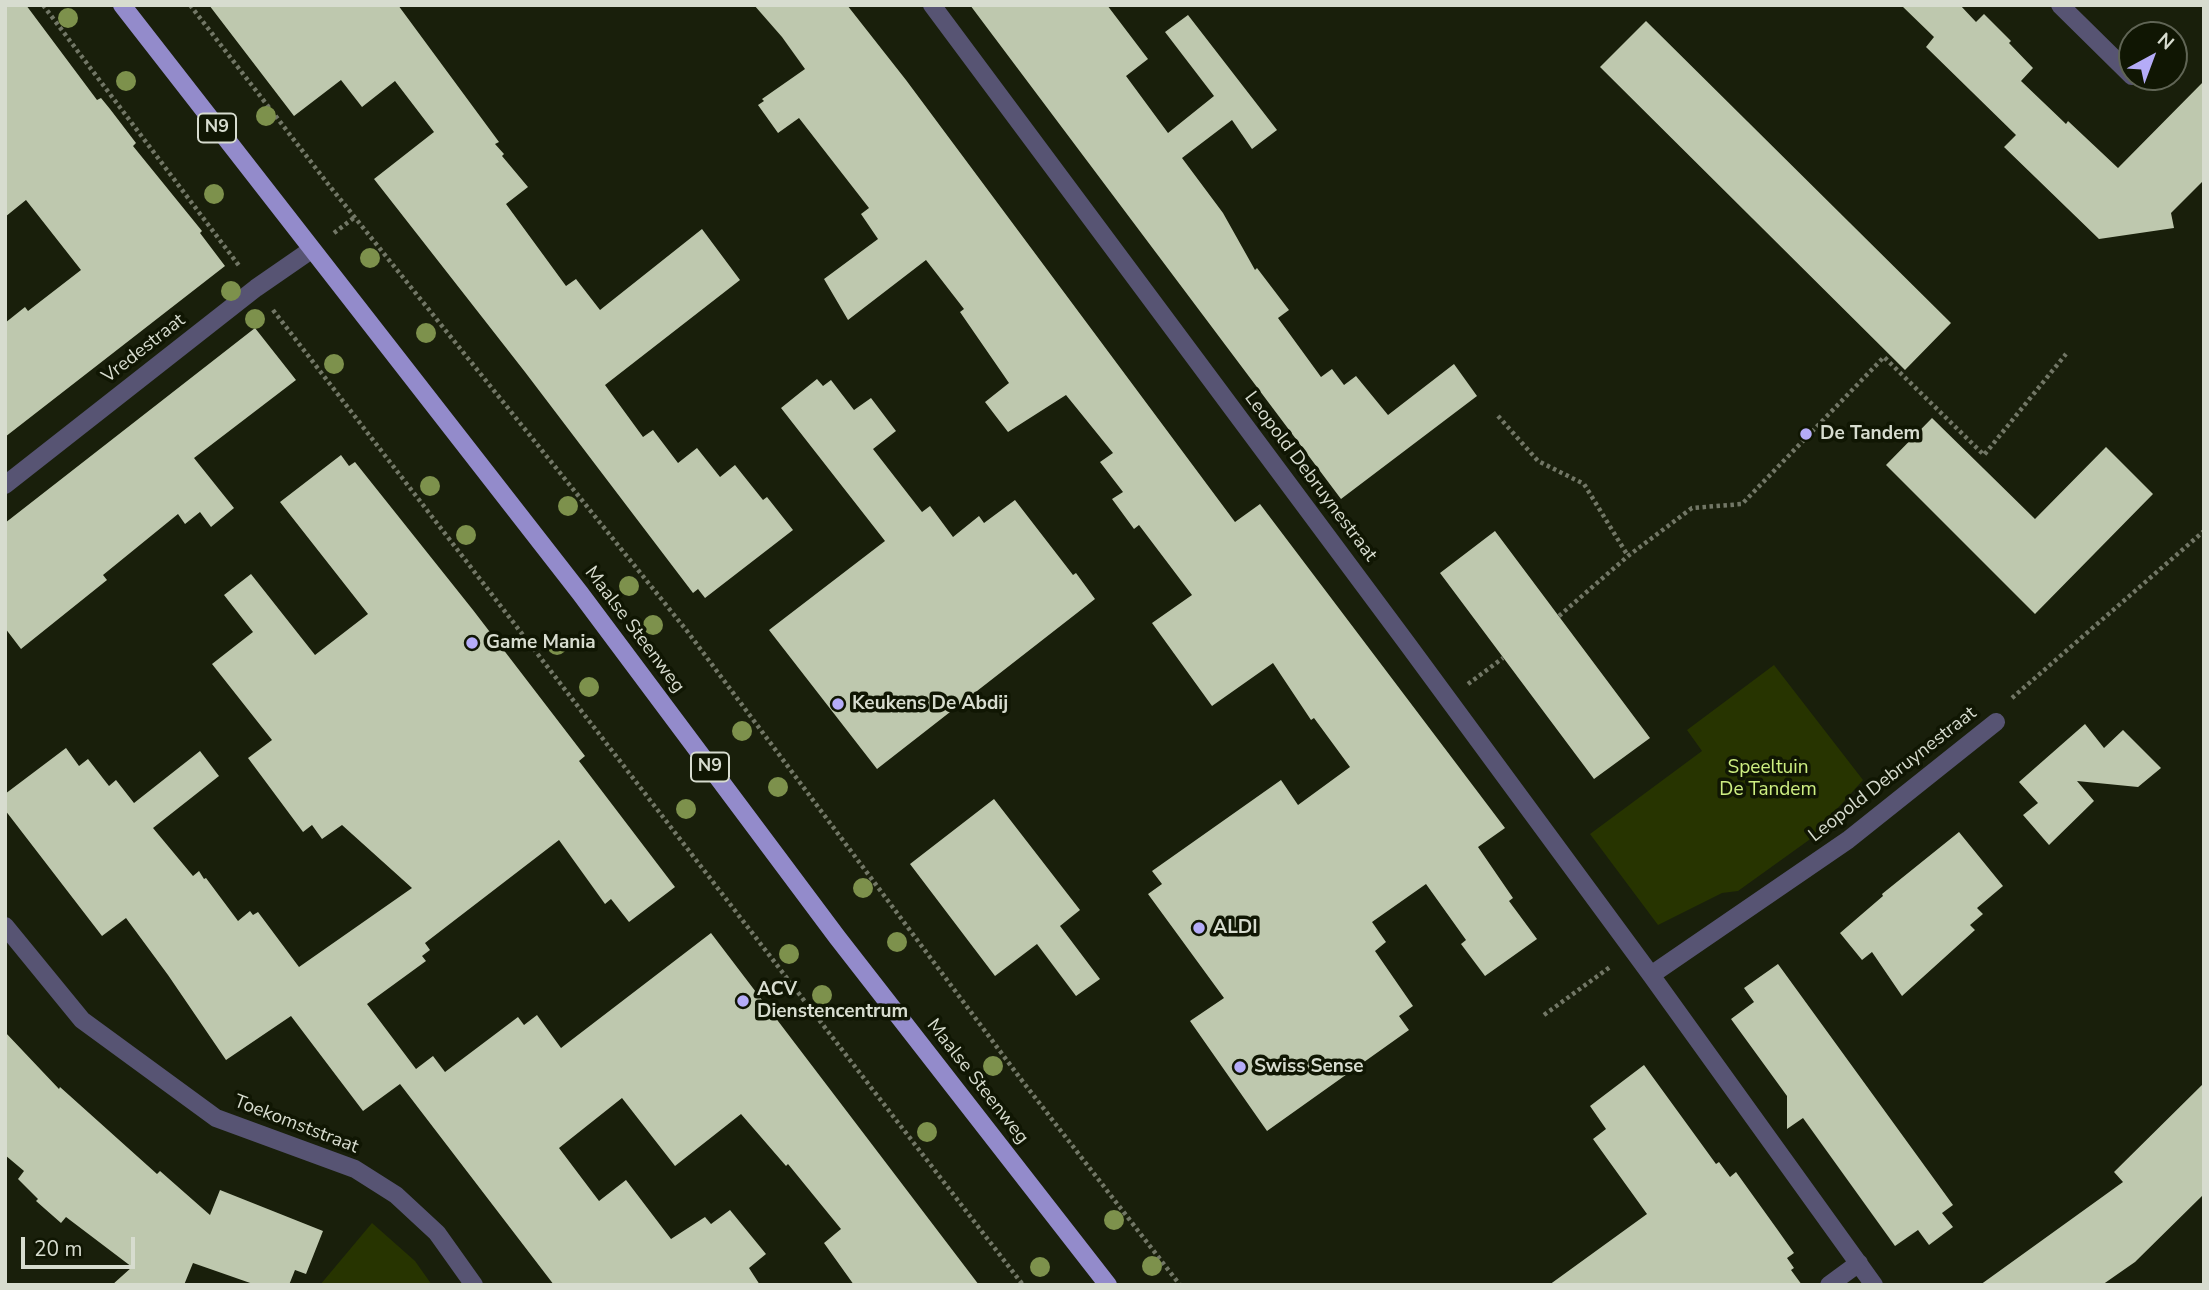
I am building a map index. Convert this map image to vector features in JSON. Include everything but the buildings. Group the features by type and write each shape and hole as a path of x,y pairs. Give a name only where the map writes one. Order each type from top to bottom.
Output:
{"main road":[{"name":"Maalse Steenweg","path":"122,5 580,593 837,937 1108,1285"}],"street":[{"name":"Leopold Debruynestraat","path":"932,5 1448,699 1874,1285"},
{"path":"2060,5 2118,61"},
{"name":"Vredestraat","path":"5,485 256,288 311,250"},
{"name":"Leopold Debruynestraat","path":"1651,975 1848,840 1996,722"},
{"name":"Toekomststraat","path":"5,926 82,1020 216,1118 355,1169 396,1195 437,1233 474,1285"},
{"path":"1829,1285 1859,1263"}],"path":[{"path":"43,5 256,288 1023,1285"},
{"path":"190,5 328,184 687,631 1020,1078 1180,1285"},
{"path":"1559,616 1628,556 1692,508 1742,504 1884,358 1984,455 2066,354"},
{"path":"1498,416 1538,461 1584,484 1628,556"},
{"name":"Leopold Debruynestraat","path":"1996,722 2002,707 2204,531"},
{"path":"1448,699 1503,658"},
{"path":"1544,1015 1633,951"}],"green space":[{"name":"Speeltuin De Tandem","path":"1774,665 1863,780 1809,840 1738,891 1722,893 1658,925 1590,834 1702,751 1687,730"},
{"path":"372,1223 415,1261 432,1285 320,1285"}],"place":[{"name":"De Tandem","path":"1806,434"},
{"name":"Game Mania","path":"472,643"},
{"name":"Keukens De Abdij","path":"838,704"},
{"name":"ALDI","path":"1199,928"},
{"name":"ACV Dienstencentrum","path":"743,1001"},
{"name":"Swiss Sense","path":"1240,1067"}]}
